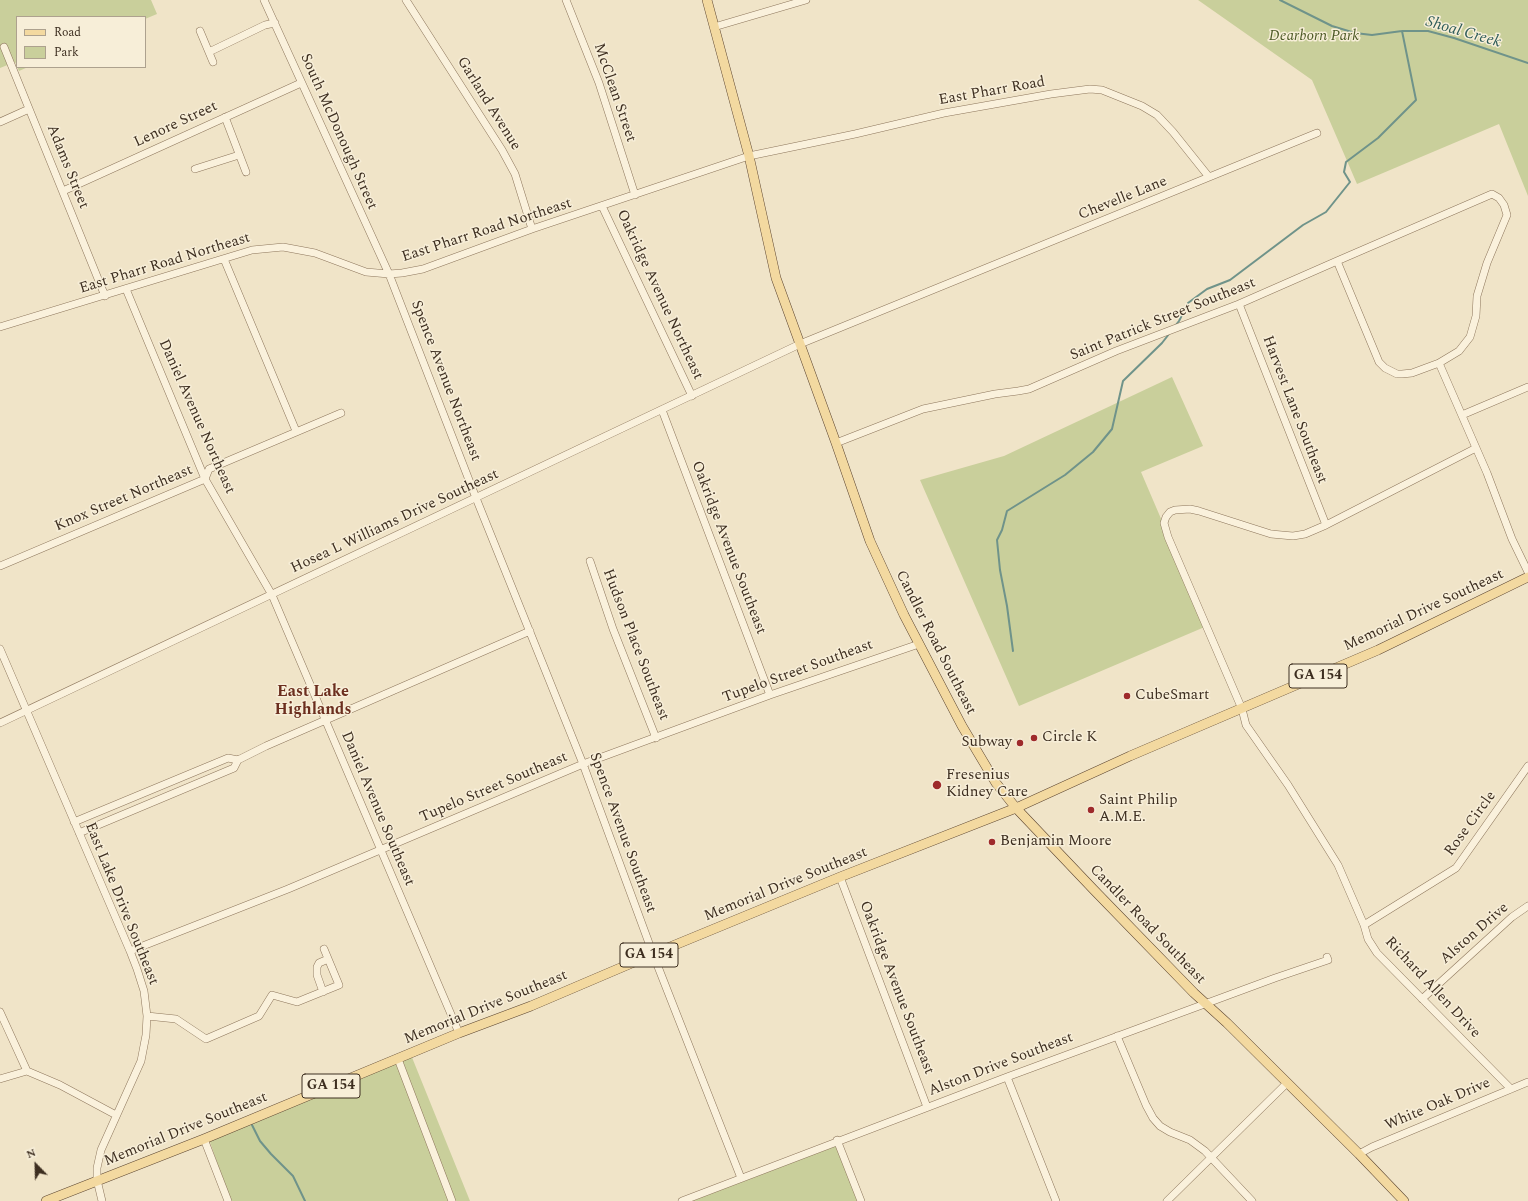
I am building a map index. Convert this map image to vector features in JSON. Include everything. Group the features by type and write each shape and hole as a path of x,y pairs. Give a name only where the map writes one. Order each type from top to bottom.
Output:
{"main road":[{"name":"Candler Road Southeast","path":"707,0 748,156 776,278 870,541 900,608 962,726 996,782 1016,808 1093,890 1205,1004 1227,1023 1359,1154 1404,1201"},
{"name":"Memorial Drive Southeast","path":"46,1201 204,1139 459,1033 531,1006 653,954 1016,808 1130,756 1378,650 1528,577"}],"street":[{"name":"South McDonough Street","path":"264,0 389,274"},
{"name":"Garland Avenue","path":"406,0 502,150 515,174 532,229"},
{"name":"McClean Street","path":"566,0 599,83 634,195"},
{"path":"714,26 806,0"},
{"path":"209,52 265,25 275,22"},
{"path":"200,31 213,62"},
{"name":"Adams Street","path":"4,47 105,296"},
{"name":"Lenore Street","path":"63,191 225,116 301,83"},
{"name":"East Pharr Road","path":"748,156 1005,101 1096,89 1120,96 1157,115 1191,153 1209,177"},
{"path":"0,122 29,109"},
{"path":"225,116 246,172"},
{"name":"Chevelle Lane","path":"800,344 1318,133"},
{"path":"195,169 239,155"},
{"name":"East Pharr Road Northeast","path":"0,327 126,290 252,250 283,247 315,253 366,272 389,274 423,269 532,229 748,156"},
{"name":"Saint Patrick Street Southeast","path":"836,443 923,409 995,394 1030,389 1116,351 1239,304 1492,194 1499,198 1504,204 1507,215 1487,263 1477,296 1476,316 1470,337 1459,351 1439,363"},
{"name":"Oakridge Avenue Northeast","path":"602,206 692,396"},
{"path":"224,259 296,431"},
{"path":"1337,261 1379,362 1385,368 1397,374 1412,372 1439,363 1487,473 1512,539 1528,572"},
{"name":"Spence Avenue Northeast","path":"389,274 436,391 476,498"},
{"name":"Daniel Avenue Northeast","path":"126,290 205,479 272,595"},
{"name":"Harvest Lane Southeast","path":"1239,304 1326,525"},
{"name":"Hosea L Williams Drive Southeast","path":"0,723 800,344"},
{"path":"1462,416 1528,387"},
{"name":"Oakridge Avenue Southeast","path":"662,410 770,695"},
{"name":"Knox Street Northeast","path":"0,566 205,479 209,469 296,431 342,413"},
{"path":"1326,525 1476,448"},
{"name":"Spence Avenue Southeast","path":"476,498 583,764 653,954 741,1178"},
{"name":"Richard Allen Drive","path":"1326,525 1305,534 1283,536 1258,531 1199,511 1182,509 1170,512 1164,523 1168,537 1242,709 1246,725 1288,785 1338,865 1364,925 1368,939 1378,953 1510,1089"},
{"name":"Hudson Place Southeast","path":"590,561 613,629 656,738"},
{"name":"Daniel Avenue Southeast","path":"272,595 459,1033"},
{"path":"79,834 234,768 238,760 266,746 530,631"},
{"name":"Tupelo Street Southeast","path":"130,951 380,850 583,764 770,695 919,644"},
{"name":"East Lake Drive Southeast","path":"0,649 130,951 144,991 147,1016 146,1035 141,1061 101,1150 97,1168 97,1180 102,1201"},
{"path":"74,822 228,758 238,760"},
{"name":"Rose Circle","path":"1364,925 1456,868 1528,766"},
{"name":"Oakridge Avenue Southeast","path":"840,878 927,1107"},
{"name":"Alston Drive","path":"1422,999 1512,917 1528,906"},
{"path":"147,1016 176,1019 206,1039 260,1016 272,995 297,1002 339,985 324,949"},
{"name":"Alston Drive Southeast","path":"682,1201 837,1140 1117,1036 1328,960 1327,957"},
{"path":"323,992 317,975 317,967 320,962 328,959"},
{"path":"0,1012 27,1071"},
{"path":"1117,1036 1153,1118 1165,1129 1196,1144 1252,1201"},
{"path":"398,1059 452,1201"},
{"path":"0,1079 27,1071 116,1115"},
{"path":"1007,1077 1056,1201"},
{"name":"White Oak Drive","path":"1359,1154 1372,1147 1528,1082"},
{"path":"1167,1201 1287,1083"},
{"path":"204,1139 228,1201"},
{"path":"837,1140 861,1201"}],"green space":[{"path":"0,0 151,0 157,14 146,19 146,16 16,16 16,64 15,62 0,68"},
{"name":"Dearborn Park","path":"1198,0 1528,0 1528,196 1499,124 1357,184 1312,80"},
{"path":"18,68 26,68 19,71"},
{"path":"1172,377 1203,446 1141,472 1207,626 1019,706 920,480 1004,456"},
{"path":"409,1050 470,1201 230,1201 207,1133"},
{"path":"840,1142 862,1201 692,1201"}],"waterway":[{"name":"Shoal Creek","path":"1280,0 1332,26 1355,33 1372,35 1402,31 1428,31 1454,38 1528,63"},
{"path":"1175,326 1188,303 1207,289 1230,280 1303,225 1326,212 1350,182 1344,172 1346,162 1378,138 1416,100 1402,31"},
{"path":"1013,651 1007,606 1000,570 997,540 1002,530 1007,511 1065,475 1093,452 1112,429 1123,381 1162,343 1169,334"},
{"path":"252,1125 260,1141 293,1176 305,1201"}],"place":[{"name":"CubeSmart","path":"1127,696"},
{"name":"Circle K","path":"1034,738"},
{"name":"Subway","path":"1020,743"},
{"name":"Fresenius Kidney Care","path":"937,785"},
{"name":"Saint Philip A.M.E.","path":"1091,810"},
{"name":"Benjamin Moore","path":"992,842"}],"district":[{"name":"East Lake Highlands","path":"313,702"}]}
